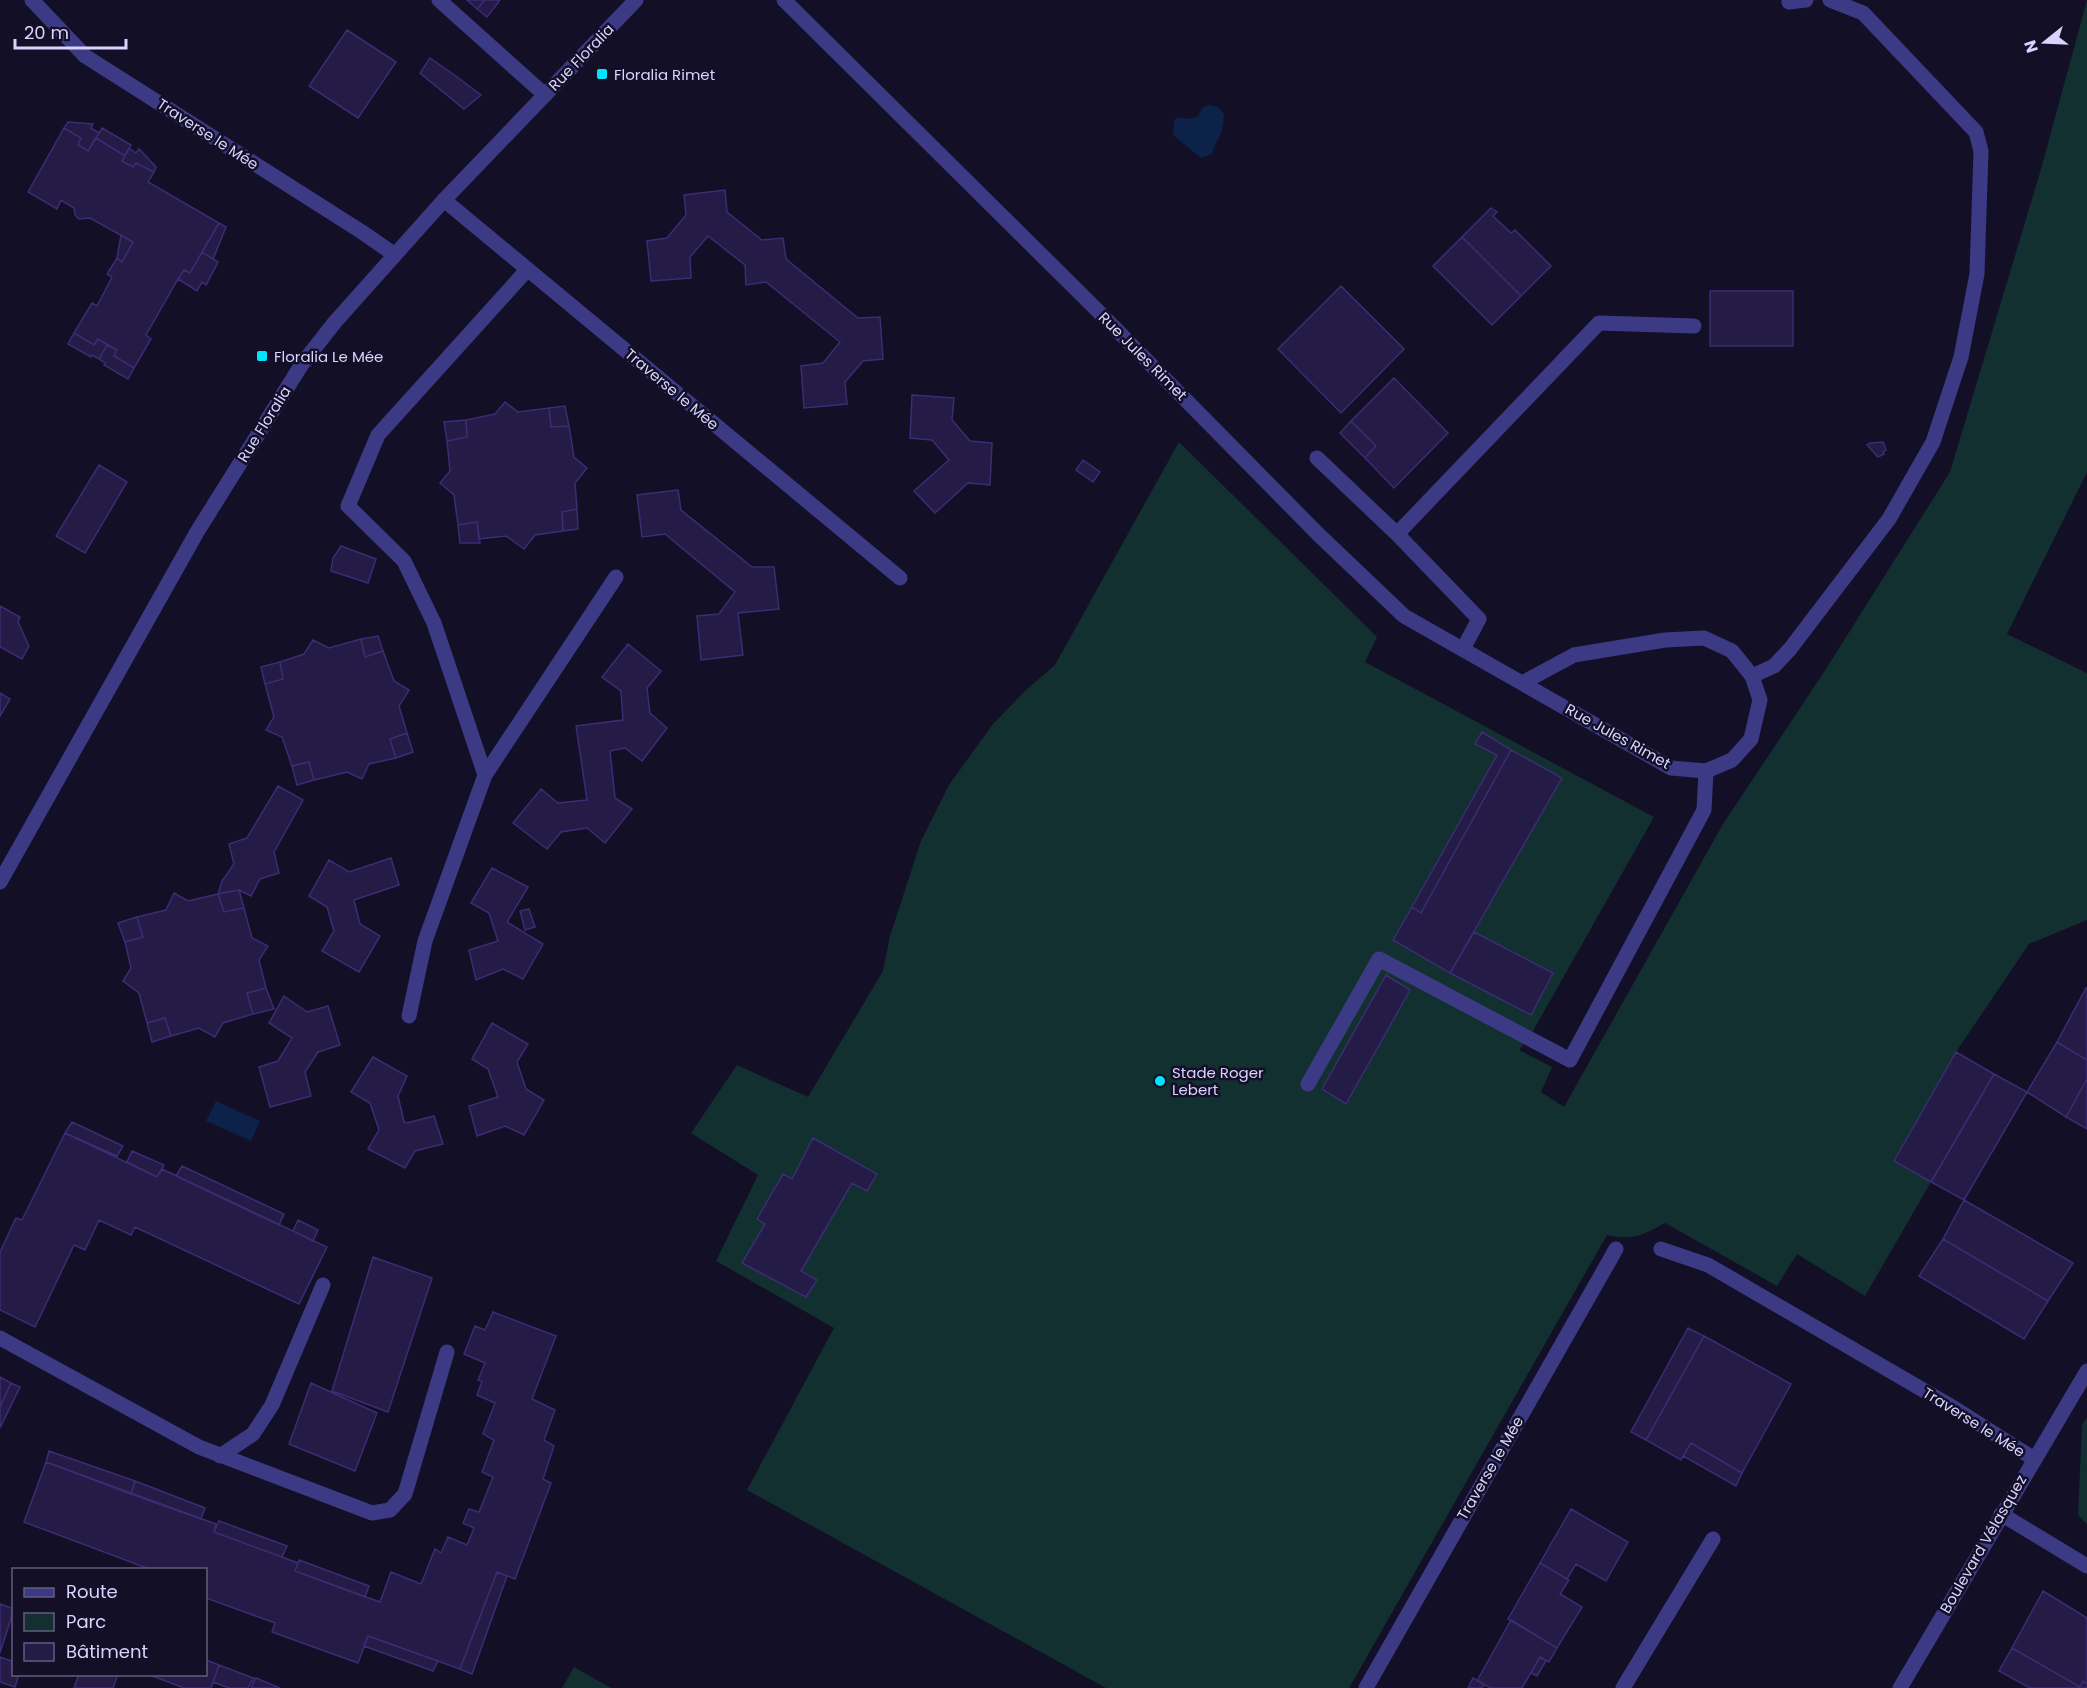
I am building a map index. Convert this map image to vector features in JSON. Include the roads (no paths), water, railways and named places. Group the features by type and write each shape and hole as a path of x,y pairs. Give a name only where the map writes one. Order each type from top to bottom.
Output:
{"street":[{"name":"Traverse le Mée","path":"32,0 85,56 362,232 394,255"},
{"path":"439,0 545,95"},
{"name":"Rue Floralia","path":"2,876 197,532 302,364 335,322 444,200 636,0"},
{"name":"Rue Jules Rimet","path":"784,0 1374,589 1404,616 1524,682 1671,768 1706,771 1732,760 1751,739 1760,700 1752,676 1732,651 1704,638 1665,639 1574,655 1524,682"},
{"path":"1789,2 1806,0"},
{"path":"1752,676 1774,666 1790,649 1889,519 1933,442 1960,357 1977,274 1981,151 1976,132 1863,13 1830,0"},
{"name":"Traverse le Mée","path":"444,200 900,578"},
{"path":"485,775 434,623 404,561 348,506 378,435 527,270"},
{"path":"1397,534 1599,323 1694,326"},
{"path":"1317,458 1397,534 1479,619 1463,649"},
{"path":"409,1016 425,941 485,775 616,577"},
{"path":"1308,1084 1379,959 1570,1060 1704,810 1706,771"},
{"name":"Traverse le Mée","path":"1366,1688 1616,1249"},
{"name":"Traverse le Mée","path":"1661,1249 1708,1265 1954,1408 2034,1459"},
{"path":"220,1456 253,1434 272,1405 323,1285"},
{"path":"0,1338 198,1447 372,1513 390,1510 405,1494 447,1352"},
{"name":"Boulevard Vélasquez","path":"1900,1688 2087,1371"},
{"path":"2001,1514 2087,1566"},
{"path":"1623,1688 1713,1539"}],"water":[{"path":"1208,105 1218,107 1224,114 1221,132 1212,154 1201,158 1173,135 1174,120 1178,117 1187,119 1197,117 1202,108"},
{"path":"216,1101 260,1121 251,1141 206,1121"}],"place":[{"name":"Floralia Rimet","path":"602,74"},
{"name":"Floralia Le Mée","path":"262,356"},
{"name":"Stade Roger Lebert","path":"1160,1081"}]}
